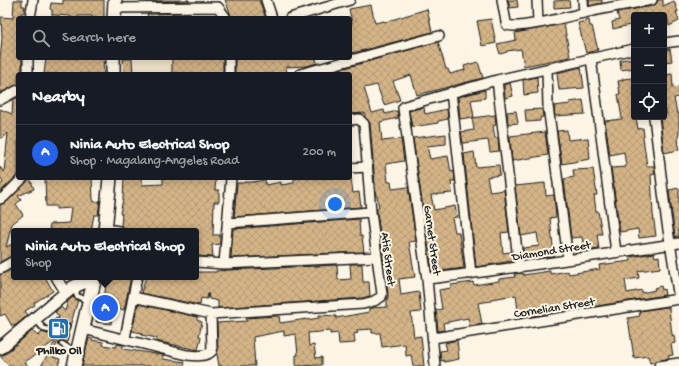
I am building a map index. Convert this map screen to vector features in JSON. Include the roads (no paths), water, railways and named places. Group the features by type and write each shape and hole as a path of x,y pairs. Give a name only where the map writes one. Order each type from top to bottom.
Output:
{"main road":[{"path":"113,60 113,72"},
{"path":"105,228 110,180"},
{"path":"76,360 94,282"}],"street":[{"path":"30,16 33,0"},
{"path":"266,0 271,16"},
{"path":"297,16 350,0"},
{"path":"537,0 538,23"},
{"path":"583,0 584,13"},
{"path":"502,1 507,25 512,26 538,23 624,3 652,0"},
{"path":"115,9 218,7 225,16"},
{"path":"352,60 439,36"},
{"path":"667,43 679,41"},
{"path":"471,274 451,92 631,50"},
{"path":"591,58 616,252"},
{"path":"28,60 28,72"},
{"path":"228,72 229,60"},
{"path":"307,72 351,60"},
{"path":"547,69 548,106 568,259"},
{"path":"497,80 519,268"},
{"path":"0,100 16,91"},
{"name":"Garnet Street","path":"435,366 427,279 402,111 405,106 451,92"},
{"name":"Atis Street","path":"133,297 211,314 363,304 381,297 382,294 371,212 364,124 359,119 352,120"},
{"path":"654,120 666,217 675,244 679,299"},
{"path":"352,168 367,167"},
{"path":"0,199 4,197 21,180"},
{"path":"224,264 231,180"},
{"path":"228,223 371,212"},
{"name":"Diamond Street","path":"427,279 519,268 568,259 675,244"},
{"path":"199,262 224,264 377,257"},
{"path":"0,269 11,263"},
{"path":"58,280 66,293"},
{"path":"125,338 136,280"},
{"path":"0,348 66,293 78,286 94,282"},
{"name":"Cornelian Street","path":"433,338 679,299"},
{"path":"83,329 125,338 187,355 208,354 212,351 211,314"},
{"path":"658,366 679,363"}],"lane":[{"path":"78,286 76,293 77,296 89,302"},
{"path":"35,318 44,329 49,330"},
{"path":"64,334 67,327"},
{"path":"62,344 76,360"}],"place":[{"name":"Ninia Auto Electrical Shop","path":"105,308"},
{"name":"Philko Oil","path":"59,329"}]}
